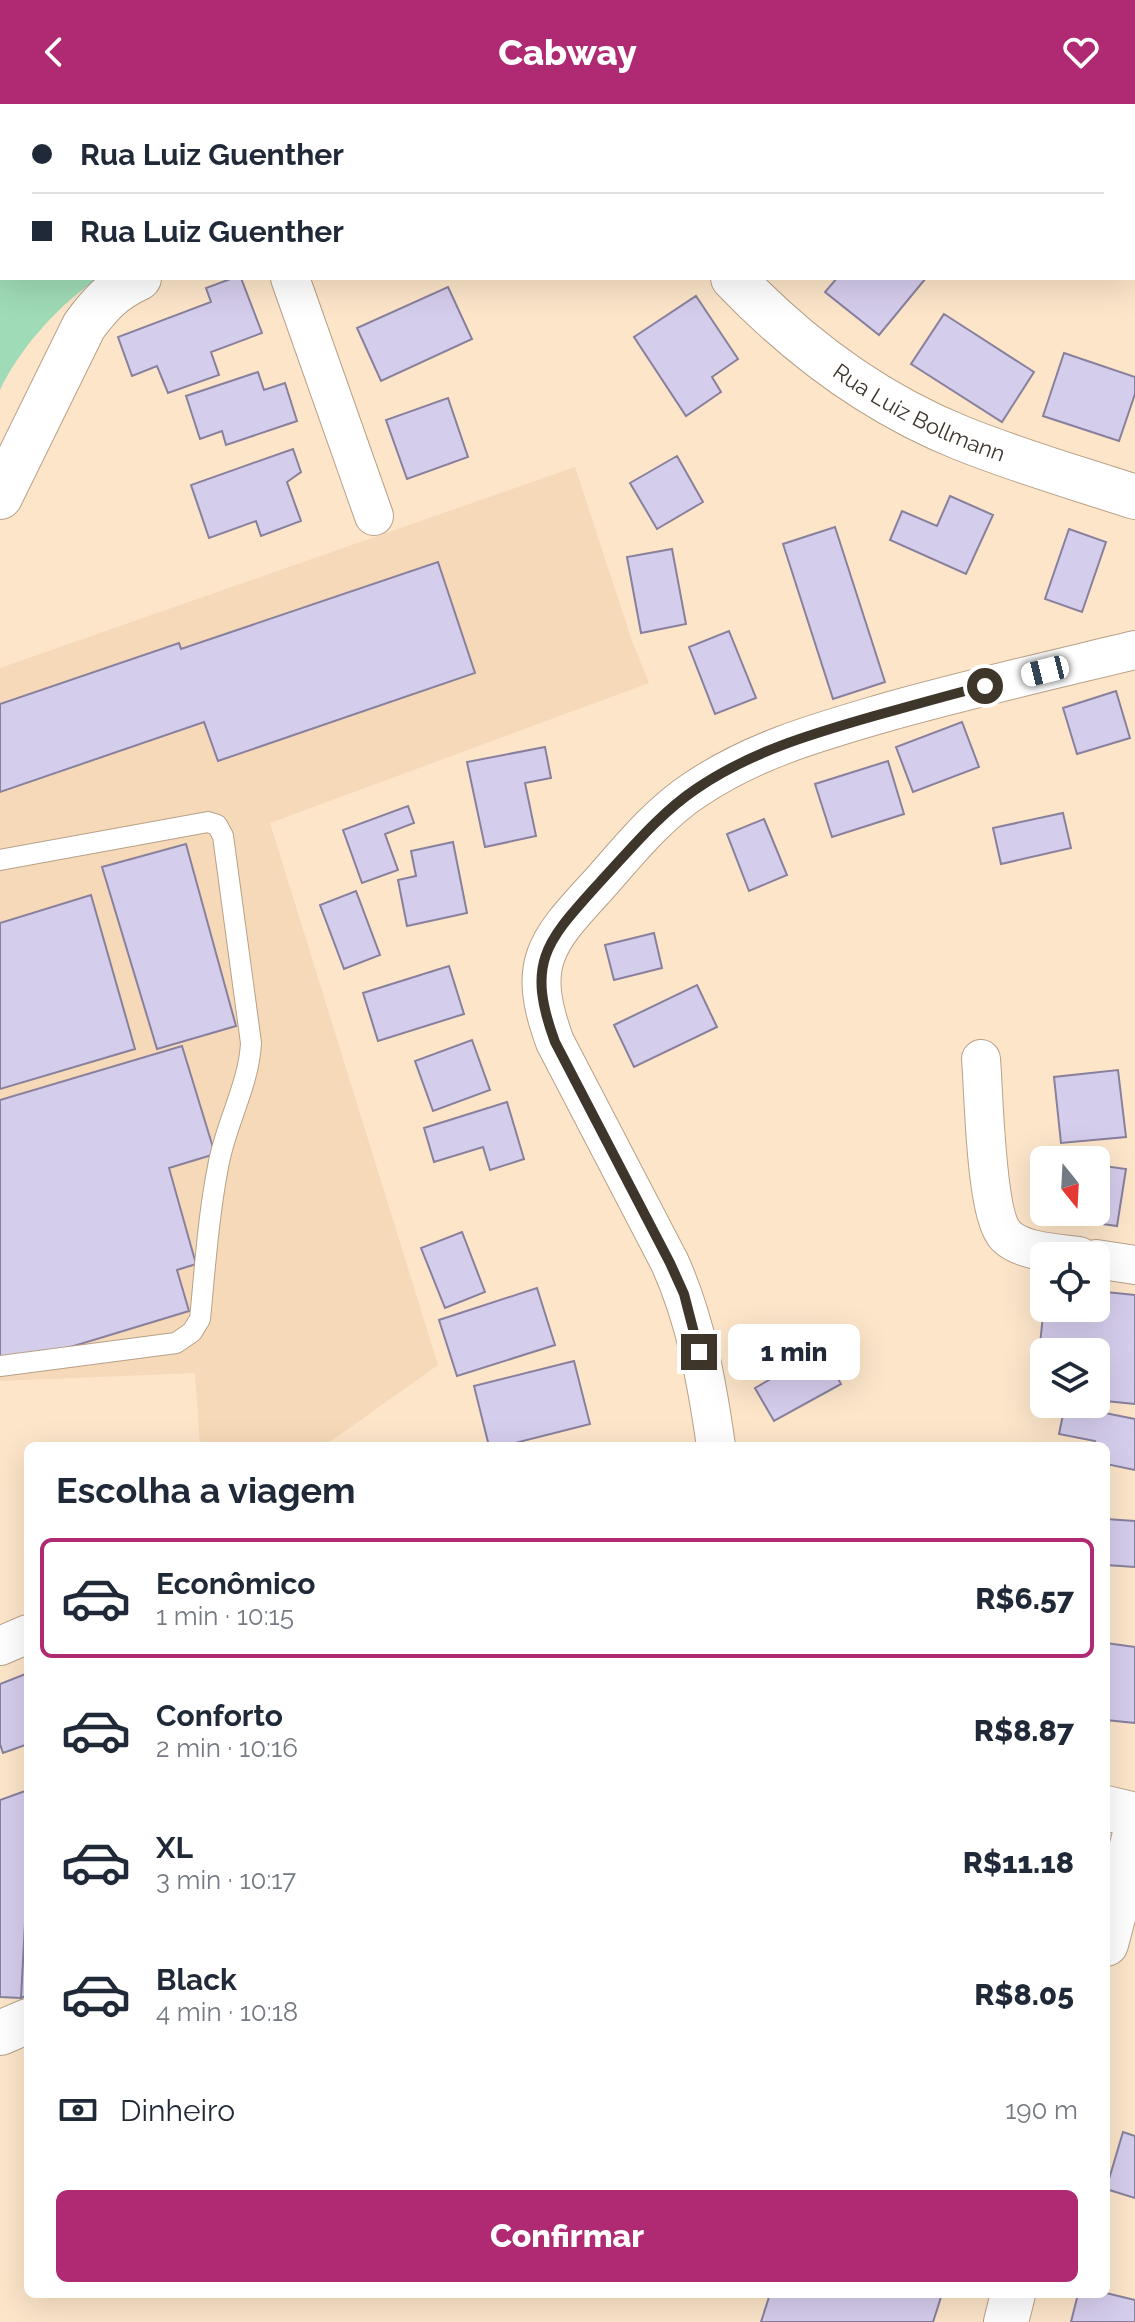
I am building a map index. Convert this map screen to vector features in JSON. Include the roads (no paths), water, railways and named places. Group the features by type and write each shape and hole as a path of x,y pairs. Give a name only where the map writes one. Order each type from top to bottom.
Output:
{"main road":[{"path":"0,497 84,326 102,301 135,280"},
{"name":"Rua Luiz Bollmann","path":"735,280 798,340 846,376 895,406 958,437 1135,497"},
{"path":"1110,1809 1135,1815"},
{"path":"1110,1929 1135,1834"},
{"path":"1006,2322 1012,2298"}],"street":[{"path":"291,280 374,516"},
{"path":"715,1442 693,1322 684,1294 555,1042 546,1017 541,988 542,967 548,946 652,825 693,791 757,755 800,737 955,693 1135,650"},
{"path":"981,1059 988,1161 996,1219 1006,1236 1030,1248"},
{"path":"1110,1261 1135,1265"},
{"path":"0,1646 24,1636"}],"lane":[{"path":"0,860 208,822 217,825 223,836 251,1043 250,1060 217,1168 200,1319 192,1332 176,1343 0,1366"}]}
